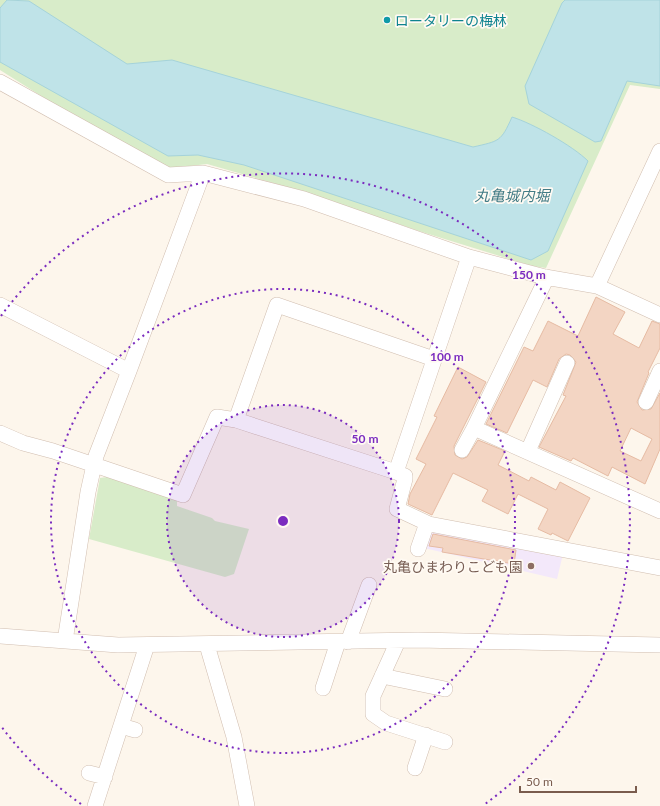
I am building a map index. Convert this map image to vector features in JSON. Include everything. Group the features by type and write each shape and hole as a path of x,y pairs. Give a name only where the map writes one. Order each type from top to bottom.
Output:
{"street":[{"path":"0,82 168,175 203,173 304,199 469,257 547,278 597,286 660,315"},
{"path":"597,286 660,151"},
{"path":"64,641 88,492 96,456 203,173"},
{"path":"396,472 469,257"},
{"path":"462,450 547,278"},
{"path":"0,305 129,371"},
{"path":"236,420 277,305 434,359"},
{"path":"528,452 567,363"},
{"path":"646,402 660,371"},
{"path":"0,433 23,443 183,495 217,417 236,420 405,476 397,509 427,523 660,568"},
{"path":"474,428 660,511"},
{"path":"418,549 427,523"},
{"path":"323,688 369,585"},
{"path":"0,636 147,645 398,641 660,645"},
{"path":"398,641 373,696 373,714 386,723 446,742"},
{"path":"95,806 104,777 128,728 147,645"},
{"path":"207,645 234,737 246,806"},
{"path":"382,676 445,689"},
{"path":"415,768 426,736"},
{"path":"89,773 104,777"}],"shaded area":[{"name":"丸亀ひまわりこども園","path":"434,531 563,554 557,579 424,548 429,533"}],"green space":[{"path":"0,0 660,0 660,89 630,85 546,268 532,266 422,232 298,190 207,164 173,168 159,164 65,111 0,70"},
{"path":"107,477 177,499 177,506 212,518 215,521 249,529 234,574 225,577 89,539 100,478"}],"water":[{"name":"丸亀城内堀","path":"7,0 29,1 127,64 172,60 473,147 489,143 502,136 512,117 530,124 552,136 573,149 588,161 548,251 531,260 244,165 198,155 168,156 0,62 0,8"},
{"path":"565,0 660,0 660,86 627,81 601,141 595,142 529,104 525,86 562,3"}],"building":[{"path":"596,297 625,312 613,334 639,348 652,321 660,324 660,348 648,372 649,373 637,402 642,410 651,409 660,393 660,449 645,484 612,467 608,476 573,458 571,461 539,447 566,396 563,395 576,362 570,355 566,354 559,359 547,387 533,380 507,433 486,424 524,347 533,351 548,321 578,336","holes":["631,428 652,439 641,461 620,451"]},
{"path":"458,367 486,382 454,446 455,455 462,459 467,457 478,440 505,451 498,465 529,481 531,477 556,490 560,482 590,498 568,541 552,533 551,535 538,529 548,509 518,494 508,514 482,501 488,490 453,473 432,515 408,504 410,494 426,464 416,459 437,417 434,416"},
{"path":"433,534 516,550 514,564 442,552 443,548 429,546"}],"place":[{"name":"ロータリーの梅林","path":"387,20"},
{"name":"丸亀ひまわりこども園","path":"531,566"}]}
